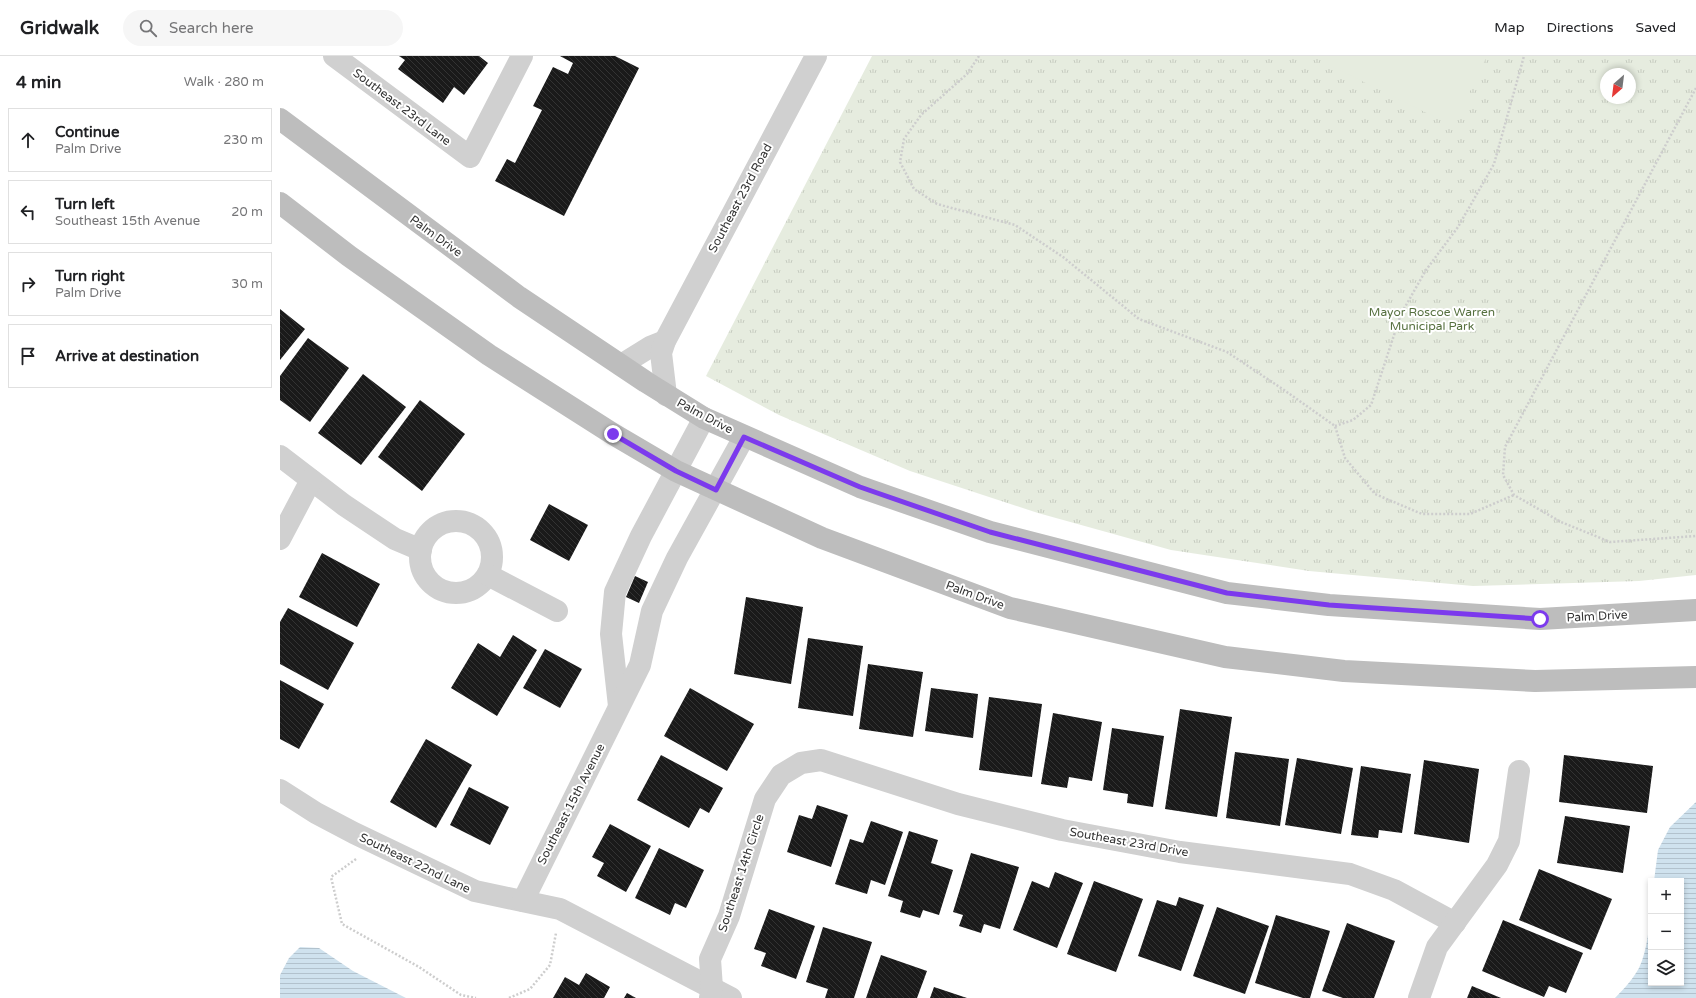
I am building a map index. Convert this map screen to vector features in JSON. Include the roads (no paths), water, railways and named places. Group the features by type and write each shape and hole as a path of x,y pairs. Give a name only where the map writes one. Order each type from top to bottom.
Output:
{"main road":[{"name":"Palm Drive","path":"280,119 519,297 666,394 704,418 860,487 990,532 1227,593 1329,605 1540,619 1696,610"},
{"name":"Palm Drive","path":"280,203 349,256 489,355 613,434 676,471 822,538 1010,608 1225,657 1344,671 1536,682 1696,676"}],"street":[{"name":"Southeast 23rd Lane","path":"334,56 470,157 522,56"},
{"name":"Southeast 23rd Road","path":"666,394 661,353 665,340 816,56"},
{"path":"621,365 650,347 665,340"},
{"path":"620,707 611,634 615,592 642,536 704,418"},
{"name":"Southeast 15th Avenue","path":"523,901 640,665 652,611 677,558 744,437"},
{"path":"280,456 344,505 395,539 421,550"},
{"path":"280,539 311,480"},
{"path":"457,521 469,523 480,529 488,539 492,550 492,563 488,575 481,583 471,590 449,592 438,588 430,581 424,572 420,561 421,550 425,538 433,529 444,523 457,521"},
{"path":"488,575 557,611"},
{"name":"Southeast 23rd Drive","path":"802,762 821,760 958,804 1062,830 1180,852 1350,874 1394,890 1455,923"},
{"name":"Southeast 14th Circle","path":"710,993 710,959 729,916 765,799 781,775 802,762"},
{"path":"1419,998 1437,947 1497,865 1509,841 1519,771"},
{"name":"Southeast 22nd Lane","path":"280,790 316,813 377,845 475,891 560,909 710,993 731,998"}],"water":[{"path":"1696,802 1696,998 1615,998 1639,968 1648,937 1648,986 1684,986 1684,878 1654,878 1658,850 1670,827"},
{"path":"300,947 319,948 353,971 406,998 280,998 280,975 289,958"}],"park label":[{"name":"Mayor Roscoe Warren Municipal Park","path":"1432,319"}]}
